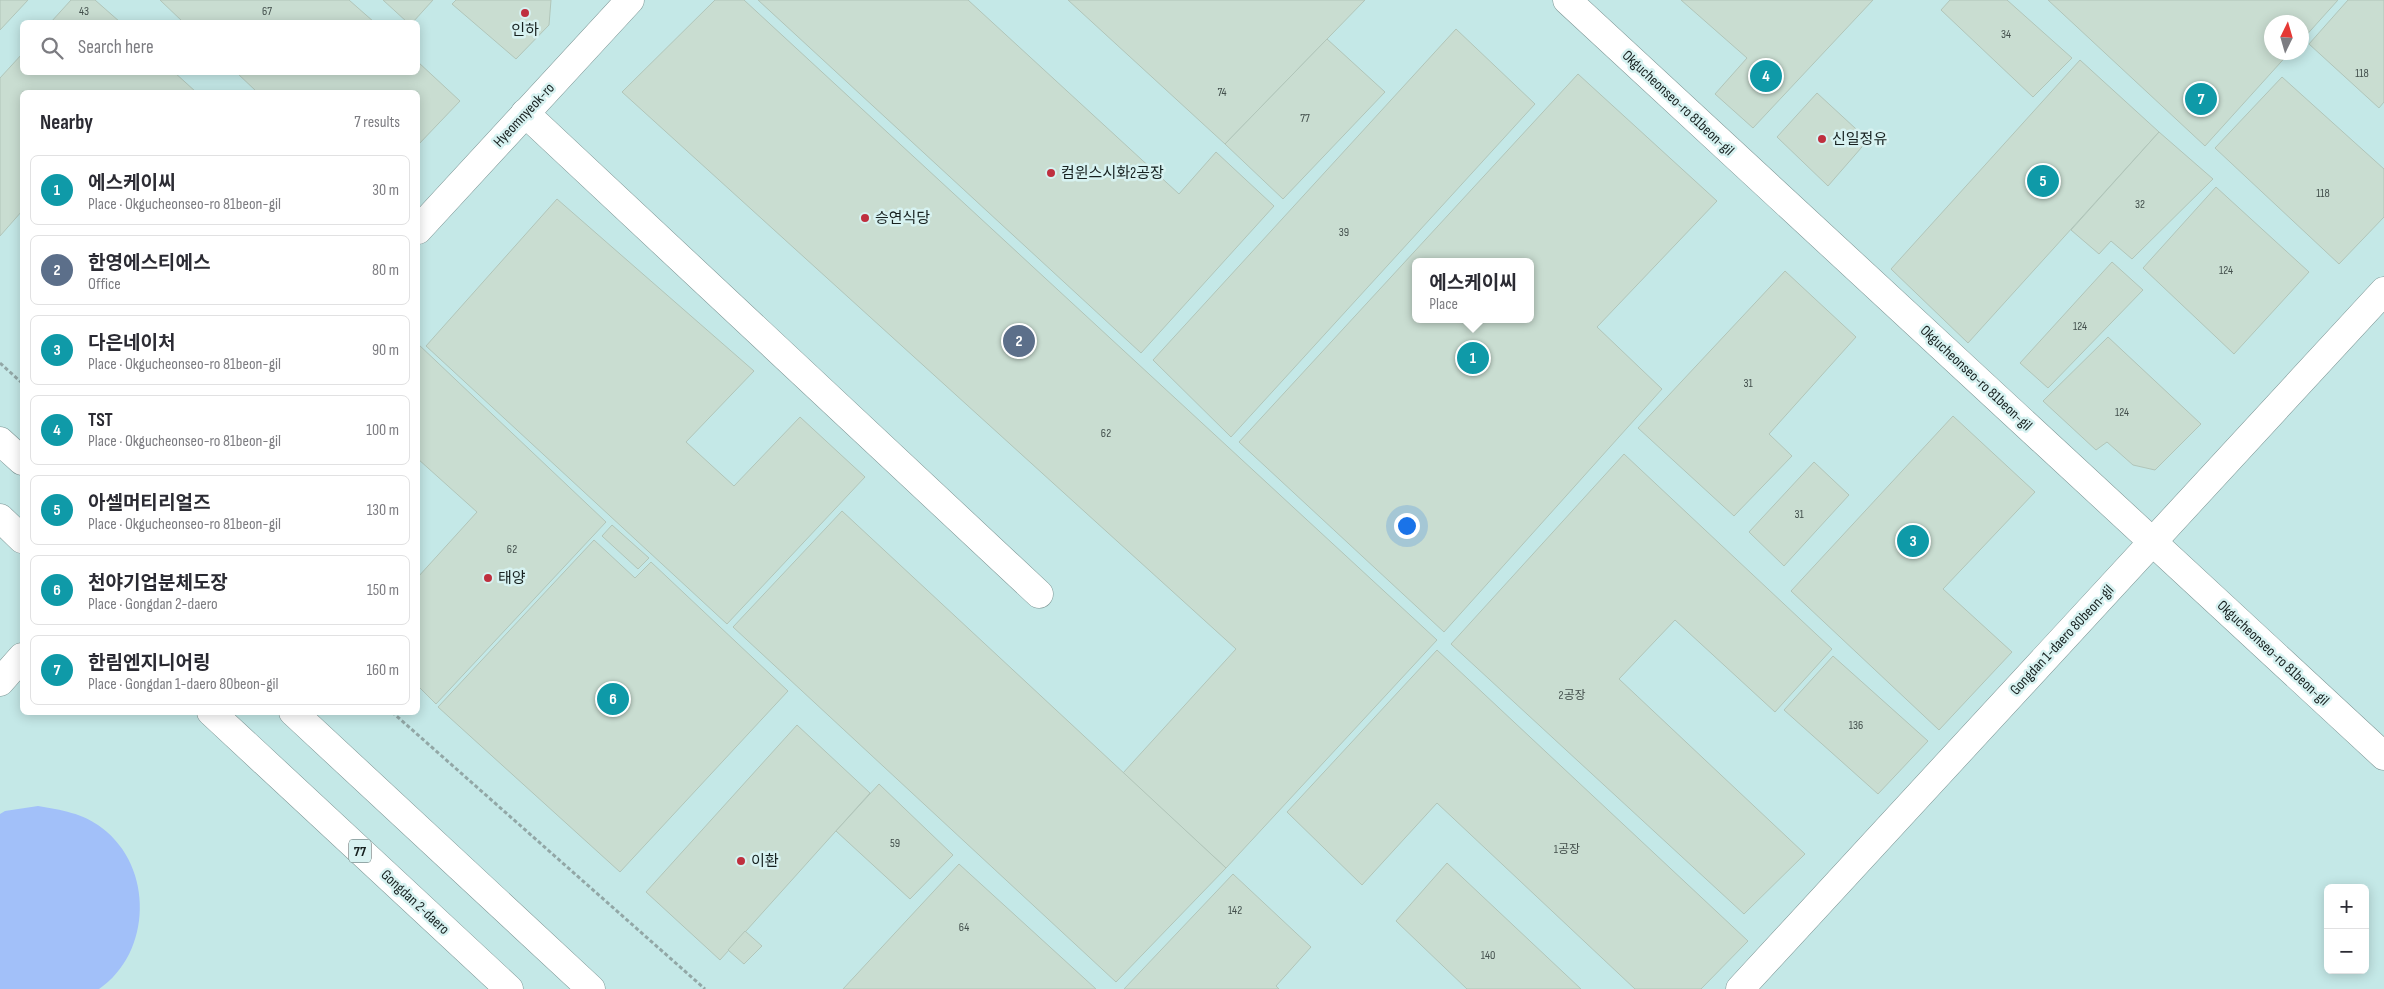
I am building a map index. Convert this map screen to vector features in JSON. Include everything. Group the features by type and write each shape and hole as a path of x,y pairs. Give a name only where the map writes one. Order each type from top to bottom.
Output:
{"street":[{"name":"Okgucheonseo-ro 81beon-gil","path":"1567,0 2384,756"},
{"name":"Hyeomnyeok-ro","path":"420,228 623,2"},
{"path":"525,113 1039,594"},
{"name":"Gongdan 1-daero 80beon-gil","path":"1740,989 2384,291"},
{"path":"0,441 20,460"},
{"path":"0,518 20,537"},
{"path":"0,682 20,659"},
{"name":"Gongdan 2-daero","path":"214,715 510,989"},
{"path":"296,715 590,989"}],"path":[{"path":"0,363 20,381"},
{"path":"395,715 705,989"}],"shaded area":[{"path":"0,0 2384,0 2384,989 0,989"}],"water":[{"path":"38,806 72,813 95,823 119,845 131,865 138,887 140,910 137,933 129,954 116,973 99,989 0,989 0,814 5,811"}],"building":[{"path":"0,0 28,0 0,30"},
{"path":"71,0 95,0 118,20 53,20"},
{"path":"160,0 349,0 372,20 181,20"},
{"path":"383,0 433,0 415,20 405,20"},
{"path":"456,0 551,0 549,25 516,59 452,4"},
{"path":"715,0 744,0 1437,640 1226,868 1123,773 1236,649 622,92"},
{"name":"컴윈스시화2공장","path":"758,0 968,0 1179,194 1216,152 1274,206 1141,353"},
{"path":"1068,0 1365,0 1225,144"},
{"path":"1681,0 1873,0 1753,128 1715,94 1747,58"},
{"path":"1950,0 2007,0 2072,58 2033,97 1941,10"},
{"path":"2048,0 2338,0 2309,32 2309,15 2264,15 2264,60 2283,60 2205,146"},
{"path":"2348,0 2384,0 2384,102 2379,108 2309,44"},
{"path":"1456,29 1535,104 1231,437 1153,360"},
{"path":"1327,39 1385,92 1283,199 1225,144"},
{"path":"20,56 20,75 177,75 194,90 20,90 20,213 0,236 0,78"},
{"path":"2080,60 2159,132 1968,343 1891,269"},
{"path":"420,64 460,101 420,143 420,90 255,90 239,75 420,75"},
{"path":"1578,74 1717,201 1597,327 1662,389 1444,632 1239,442"},
{"path":"2282,77 2384,169 2384,217 2339,264 2215,148"},
{"name":"신일정유","path":"1817,93 1868,140 1828,186 1777,137"},
{"path":"2159,132 2213,179 2132,259 2111,241 2099,254 2071,230"},
{"path":"2216,187 2309,272 2234,354 2143,268"},
{"path":"557,199 754,371 686,442 734,486 800,417 865,477 727,624 426,346"},
{"path":"2112,262 2143,290 2048,388 2020,363"},
{"path":"1785,271 1856,337 1769,434 1792,456 1734,516 1638,428"},
{"path":"2108,337 2201,424 2155,470 2133,465 2107,442 2096,450 2043,401"},
{"path":"420,346 606,522 436,704 420,688 420,575 477,512 420,461"},
{"path":"1953,416 2035,492 1943,589 2012,652 1939,730 1791,591"},
{"path":"1624,454 1832,649 1775,712 1675,620 1619,679 1805,854 1744,914 1451,644"},
{"path":"1814,462 1849,495 1784,566 1749,532"},
{"path":"842,511 1226,868 1116,982 733,627"},
{"path":"612,525 649,558 638,569 602,536"},
{"path":"594,540 635,578 651,562 788,691 620,872 438,707"},
{"path":"1437,650 1748,941 1701,989 1635,989 1437,803 1362,885 1287,812"},
{"path":"1833,656 1928,741 1878,794 1784,710"},
{"name":"이환","path":"797,725 870,793 720,960 646,892"},
{"path":"879,784 953,855 910,899 836,831"},
{"path":"1447,863 1581,989 1467,989 1396,921"},
{"path":"959,864 1096,989 843,989"},
{"path":"1233,874 1311,947 1276,986 1279,989 1124,989"},
{"path":"745,931 762,946 744,964 728,950"}],"place":[{"name":"인하","path":"525,13"},
{"name":"TST","path":"1766,76"},
{"name":"한림엔지니어링","path":"2201,99"},
{"name":"신일정유","path":"1822,139"},
{"name":"컴윈스시화2공장","path":"1051,173"},
{"name":"아셀머티리얼즈","path":"2043,181"},
{"name":"승연식당","path":"865,218"},
{"name":"한영에스티에스","path":"1019,341"},
{"name":"에스케이씨","path":"1473,358"},
{"name":"다은네이처","path":"1913,541"},
{"name":"태양","path":"488,578"},
{"name":"천야기업분체도장","path":"613,699"},
{"name":"이환","path":"741,861"}]}
